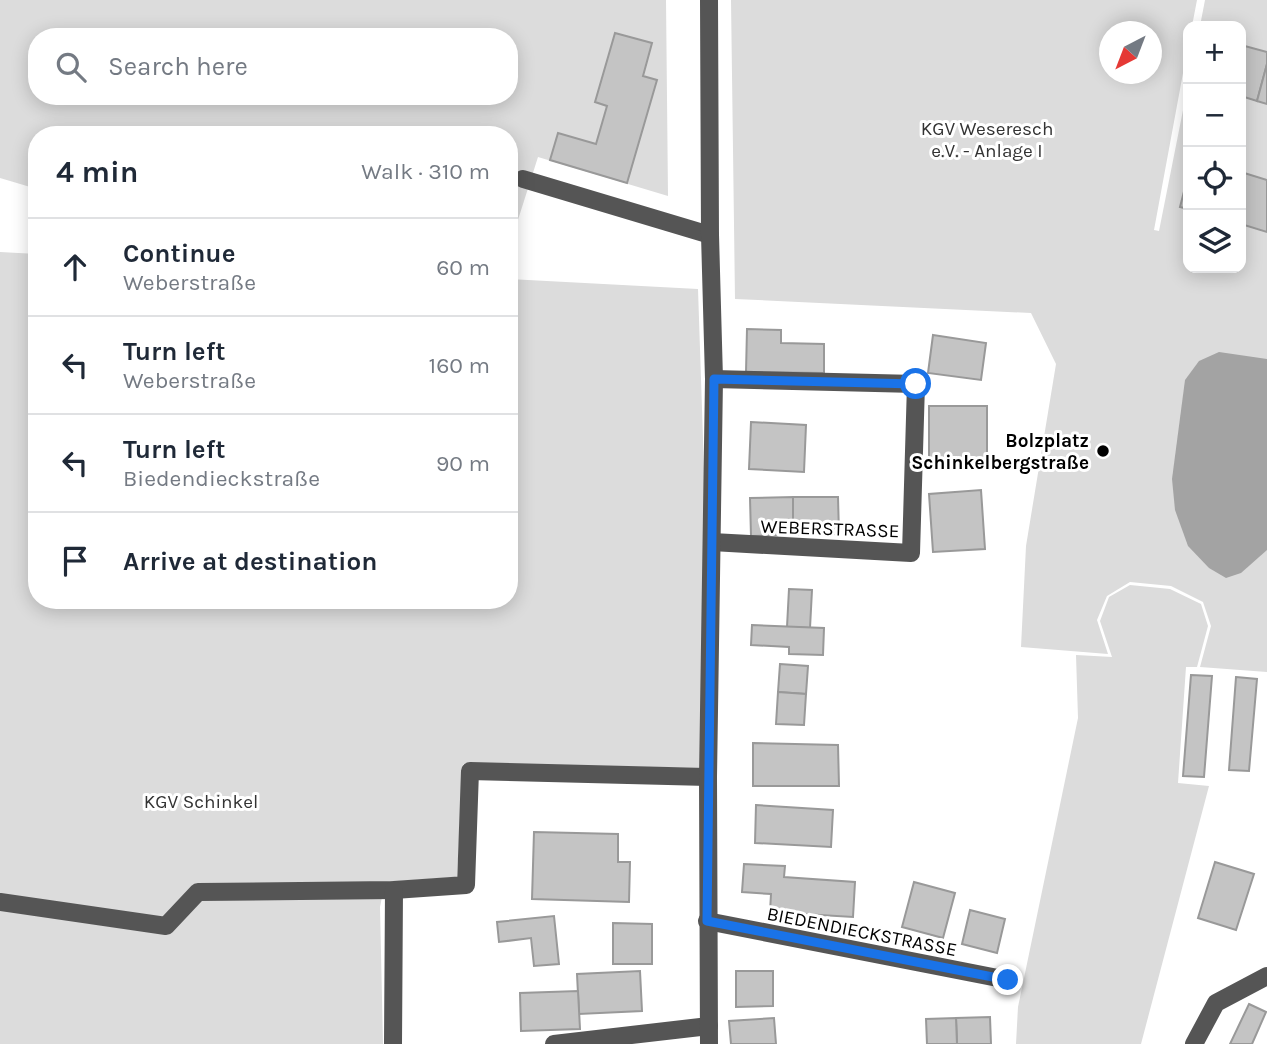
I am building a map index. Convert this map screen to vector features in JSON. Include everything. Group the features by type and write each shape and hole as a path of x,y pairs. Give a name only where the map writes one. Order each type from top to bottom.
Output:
{"street":[{"path":"554,1044 709,1035 708,777 714,379 710,235 709,0"},
{"path":"523,179 710,235"},
{"name":"WEBERSTRASSE","path":"712,542 911,553 916,384 714,379"},
{"path":"0,902 166,926 198,892 394,890 466,885 470,771 708,777"},
{"path":"393,1044 394,890"},
{"name":"BIEDENDIECKSTRASSE","path":"707,921 1008,980"},
{"path":"1194,1044 1216,1003 1267,976"}],"green space":[{"path":"0,0 666,0 668,196 538,157 518,220 518,126 28,126 28,186 0,178"},
{"name":"KGV Weseresch e.V. - Anlage I","path":"731,0 1197,0 1193,21 1183,21 1183,73 1154,230 1159,231 1183,110 1183,273 1246,273 1246,21 1201,21 1205,0 1267,0 1267,672 1200,667 1211,626 1203,602 1171,586 1130,582 1107,596 1097,620 1108,654 1021,647 1026,546 1056,364 1031,313 735,299"},
{"name":"KGV Schinkel","path":"0,252 28,254 28,609 518,609 518,279 698,289 714,768 463,764 457,877 385,882 380,907 383,1044 0,1044"},
{"path":"1130,585 1170,589 1201,604 1208,626 1197,667 1186,667 1178,783 1209,786 1141,1044 1016,1044 1018,1007 1078,718 1076,655 1112,657 1100,621 1109,597"}],"shaded area":[{"path":"1219,352 1267,359 1267,550 1241,573 1226,578 1209,568 1188,546 1175,510 1172,479 1185,380 1199,361"}],"building":[{"path":"615,33 652,43 643,76 657,80 627,183 550,160 558,133 596,144 607,106 595,102"},
{"path":"1246,46 1267,52 1267,64 1257,101 1246,98"},
{"path":"1267,64 1267,104 1257,101"},
{"path":"1246,174 1267,180 1267,232 1246,226"},
{"path":"747,329 781,330 781,343 824,344 824,373 746,372"},
{"path":"933,335 986,343 981,380 928,373"},
{"path":"929,406 987,406 987,469 929,469"},
{"path":"751,422 806,425 804,472 749,469"},
{"path":"981,490 985,549 933,552 929,494"},
{"path":"793,497 793,535 751,536 750,498"},
{"path":"793,497 838,497 839,534 793,535"},
{"path":"789,589 812,590 810,628 787,627"},
{"path":"752,625 824,628 823,655 789,654 789,647 751,645"},
{"path":"780,664 808,666 806,694 778,692"},
{"path":"1191,675 1212,676 1204,777 1183,776"},
{"path":"1236,677 1257,679 1249,771 1229,770"},
{"path":"778,692 806,694 804,725 776,724"},
{"path":"753,743 838,745 839,786 753,786"},
{"path":"756,805 833,810 831,847 755,843"},
{"path":"534,832 618,834 618,862 630,862 629,902 532,899"},
{"path":"1215,862 1254,874 1236,930 1198,918"},
{"path":"744,864 785,866 784,877 855,882 853,917 770,912 771,894 742,892"},
{"path":"914,882 955,893 943,938 902,927"},
{"path":"970,910 1005,919 997,953 962,944"},
{"path":"554,916 559,964 534,966 531,938 499,942 497,922"},
{"path":"613,923 652,924 652,964 613,964"},
{"path":"640,971 642,1011 579,1014 577,974"},
{"path":"736,971 773,971 773,1006 736,1007"},
{"path":"578,991 580,1029 521,1031 520,993"},
{"path":"1249,1004 1266,1012 1252,1044 1230,1044"},
{"path":"990,1017 991,1044 957,1044 956,1018"},
{"path":"774,1018 776,1044 731,1044 729,1021"},
{"path":"956,1018 957,1044 927,1044 926,1019"}],"place":[{"name":"Bolzplatz Schinkelbergstraße","path":"1103,451"}],"route":[{"path":"916,384 714,379 707,921 1008,980"}]}
